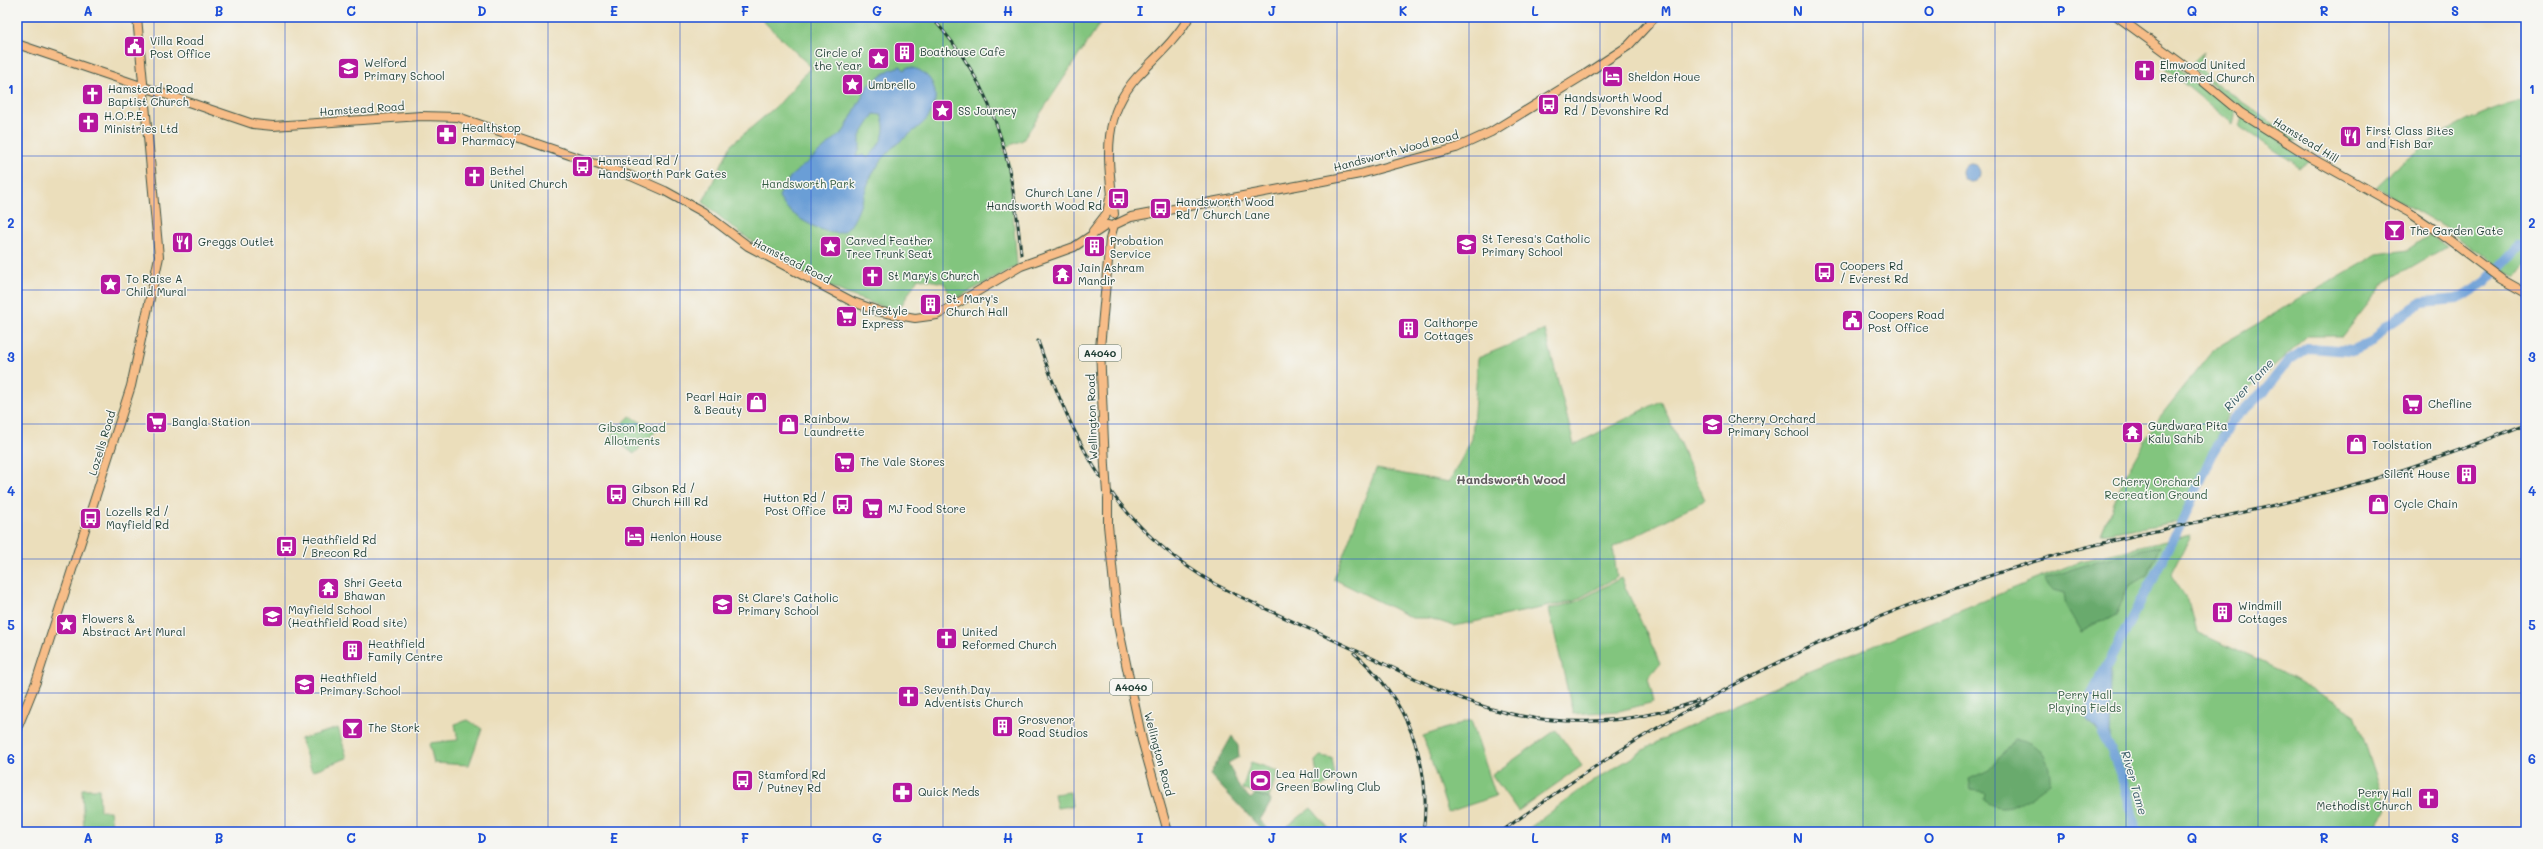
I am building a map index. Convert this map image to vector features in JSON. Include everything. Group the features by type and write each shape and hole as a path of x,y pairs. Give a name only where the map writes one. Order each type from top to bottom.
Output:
{"main road":[{"name":"Lozells Road","path":"17,729 36,682 131,386 159,257 137,17"},
{"name":"A4040","path":"1111,219 1108,145 1116,113 1130,86 1189,17"},
{"name":"Handsworth Wood Road","path":"1111,219 1131,217 1353,176 1456,148 1491,132 1584,75 1628,46 1655,17"},
{"name":"Hamstead Hill","path":"2118,17 2182,64 2241,113 2315,160 2410,213 2441,234 2501,279 2526,293"},
{"name":"Hamstead Road","path":"17,44 253,124 273,126 421,116 458,116 631,176 686,201 702,212 712,223 743,249 844,302 881,312 920,318 937,315 1021,266 1047,259 1084,241 1111,219"},
{"name":"Wellington Road","path":"1111,219 1100,348 1105,466 1107,496 1110,504 1110,539 1119,630 1142,740 1168,832"}],"green space":[{"name":"Handsworth Park","path":"759,17 1104,17 1023,140 1003,148 1009,164 1017,266 953,300 944,283 918,278 898,311 845,293 794,268 747,237 703,202 731,145 780,103 811,67"},
{"path":"2204,52 2199,65 2208,78 2298,141 2292,141 2240,107 2192,67 2193,62"},
{"path":"2172,63 2236,111 2233,124 2166,69"},
{"path":"2526,99 2526,264 2515,278 2446,228 2376,187 2409,157 2445,132 2483,113"},
{"path":"2243,116 2310,161 2300,167 2240,127"},
{"name":"Cherry Orchard Recreation Ground","path":"2430,235 2446,247 2385,282 2343,336 2307,336 2234,402 2177,522 2101,534 2126,474 2155,423 2214,349 2377,254 2408,250"},
{"path":"1545,330 1574,445 1661,401 1705,500 1613,547 1617,577 1574,601 1454,626 1429,618 1412,618 1334,579 1376,469 1449,482 1472,439 1478,358"},
{"name":"Gibson Road Allotments","path":"630,416 656,431 634,454 610,436"},
{"name":"Perry Hall Playing Fields","path":"2191,535 2171,575 2190,604 2197,632 2281,671 2355,714 2387,808 2372,832 1524,832 1587,785 1662,739 1800,675 2081,561"},
{"path":"2160,546 2147,575 2129,586 2116,614 2081,632 2066,606 2064,593 2053,590 2044,579 2097,561"},
{"path":"1621,578 1660,663 1648,678 1654,702 1619,711 1573,714 1549,609 1576,602"},
{"path":"468,720 482,729 469,765 434,763 429,743 458,740 455,724"},
{"path":"1471,720 1496,796 1448,812 1423,736"},
{"path":"338,728 347,758 312,771 300,739"},
{"path":"1556,730 1582,766 1518,811 1492,775"},
{"path":"1232,736 1238,746 1239,757 1228,763 1240,789 1251,799 1255,794 1270,799 1271,802 1260,820 1271,832 1264,832 1210,775"},
{"path":"2014,739 2023,740 2030,743 2042,752 2048,766 2050,783 2018,804 2001,807 1993,805 1984,800 1985,792 1971,790 1969,779 1989,770"},
{"path":"1320,756 1332,758 1335,776 1331,782 1315,791 1317,776 1315,761"},
{"name":"Lea Hall Crown Green Bowling Club","path":"1251,762 1278,771 1269,798 1242,789"},
{"path":"82,789 99,789 100,811 110,811 113,832 84,832"},
{"path":"1070,792 1072,806 1057,808 1054,794"},
{"path":"1311,808 1332,832 1280,832"}],"water":[{"path":"901,66 904,70 908,67 919,70 928,77 932,82 935,94 935,101 930,114 922,124 891,149 883,158 873,173 857,214 848,228 843,232 827,232 806,223 788,209 779,196 790,177 844,131 868,85 891,69","holes":["874,114 881,115 884,127 882,138 868,158 863,155 856,157 860,148 860,136"]},
{"path":"1971,164 1977,167 1980,173 1977,179 1971,182 1965,179 1962,173 1965,167"},
{"path":"2111,661 2110,745 2083,715"}],"waterway":[{"name":"River Tame","path":"2093,708 2091,696 2179,528 2212,455 2233,420 2266,389 2288,361 2308,348 2352,351 2373,342 2385,327 2422,302 2458,299 2486,281 2519,246 2526,246"},
{"name":"River Tame","path":"2102,734 2118,767 2131,809 2135,832"}],"railway":[{"path":"931,17 953,43 971,70 986,98 997,127 1013,188 1021,254"},
{"path":"1038,341 1067,415 1084,449 1103,480 1125,510 1151,537 1180,562 1215,584 1267,610 1430,686 1476,704 1503,712 1531,718 1559,721 1616,720 1643,716 1698,701"},
{"path":"1501,832 1565,787 1630,745 1697,705 1765,669 1835,636 1906,606 1979,579 2082,548 2318,495 2438,458 2526,424"},
{"path":"1354,653 1388,690 1401,711 1412,734 1419,757 1424,782 1425,807 1423,832"}],"place":[{"name":"Villa Road Post Office","path":"134,47"},
{"name":"Boathouse Cafe","path":"905,52"},
{"name":"Circle of the Year","path":"878,59"},
{"name":"Welford Primary School","path":"349,69"},
{"name":"Elmwood United Reformed Church","path":"2145,71"},
{"name":"Sheldon Houe","path":"1612,77"},
{"name":"Umbrello","path":"853,85"},
{"name":"Hamstead Road Baptist Church","path":"93,95"},
{"name":"Handsworth Wood Rd / Devonshire Rd","path":"1548,104"},
{"name":"SS Journey","path":"943,111"},
{"name":"H.O.P.E. Ministries Ltd","path":"89,122"},
{"name":"Healthstop Pharmacy","path":"446,134"},
{"name":"First Class Bites and Fish Bar","path":"2350,137"},
{"name":"Hamstead Rd / Handsworth Park Gates","path":"583,167"},
{"name":"Bethel United Church","path":"475,177"},
{"name":"Church Lane / Handsworth Wood Rd","path":"1118,199"},
{"name":"Handsworth Wood Rd / Church Lane","path":"1160,208"},
{"name":"The Garden Gate","path":"2395,231"},
{"name":"Greggs Outlet","path":"182,242"},
{"name":"St Teresa's Catholic Primary School","path":"1466,245"},
{"name":"Carved Feather Tree Trunk Seat","path":"830,247"},
{"name":"Probation Service","path":"1095,247"},
{"name":"Coopers Rd / Everest Rd","path":"1824,272"},
{"name":"Jain Ashram Mandir","path":"1062,274"},
{"name":"St Mary's Church","path":"872,276"},
{"name":"To Raise A Child Mural","path":"111,285"},
{"name":"St. Mary's Church Hall","path":"931,305"},
{"name":"Lifestyle Express","path":"847,317"},
{"name":"Coopers Road Post Office","path":"1853,321"},
{"name":"Calthorpe Cottages","path":"1408,329"},
{"name":"Pearl Hair & Beauty","path":"757,403"},
{"name":"Chefline","path":"2413,404"},
{"name":"Bangla Station","path":"156,422"},
{"name":"Rainbow Laundrette","path":"789,425"},
{"name":"Cherry Orchard Primary School","path":"1712,425"},
{"name":"Gurdwara Pita Kalu Sahib","path":"2133,432"},
{"name":"Toolstation","path":"2356,445"},
{"name":"The Vale Stores","path":"844,462"},
{"name":"Silent House","path":"2466,474"},
{"name":"Gibson Rd / Church Hill Rd","path":"616,495"},
{"name":"Hutton Rd / Post Office","path":"842,504"},
{"name":"Cycle Chain","path":"2379,504"},
{"name":"MJ Food Store","path":"872,509"},
{"name":"Lozells Rd / Mayfield Rd","path":"91,518"},
{"name":"Henlon House","path":"634,537"},
{"name":"Heathfield Rd / Brecon Rd","path":"287,546"},
{"name":"Shri Geeta Bhawan","path":"329,589"},
{"name":"St Clare's Catholic Primary School","path":"722,604"},
{"name":"Windmill Cottages","path":"2223,612"},
{"name":"Mayfield School (Heathfield Road site)","path":"273,616"},
{"name":"Flowers & Abstract Art Mural","path":"67,625"},
{"name":"United Reformed Church","path":"947,638"},
{"name":"Heathfield Family Centre","path":"353,650"},
{"name":"Heathfield Primary School","path":"304,684"},
{"name":"Seventh Day Adventists Church","path":"909,696"},
{"name":"Grosvenor Road Studios","path":"1003,726"},
{"name":"The Stork","path":"353,728"},
{"name":"Lea Hall Crown Green Bowling Club","path":"1260,780"},
{"name":"Stamford Rd / Putney Rd","path":"742,781"},
{"name":"Quick Meds","path":"902,792"},
{"name":"Perry Hall Methodist Church","path":"2428,799"}],"district":[{"name":"Handsworth Wood","path":"1511,480"}]}
